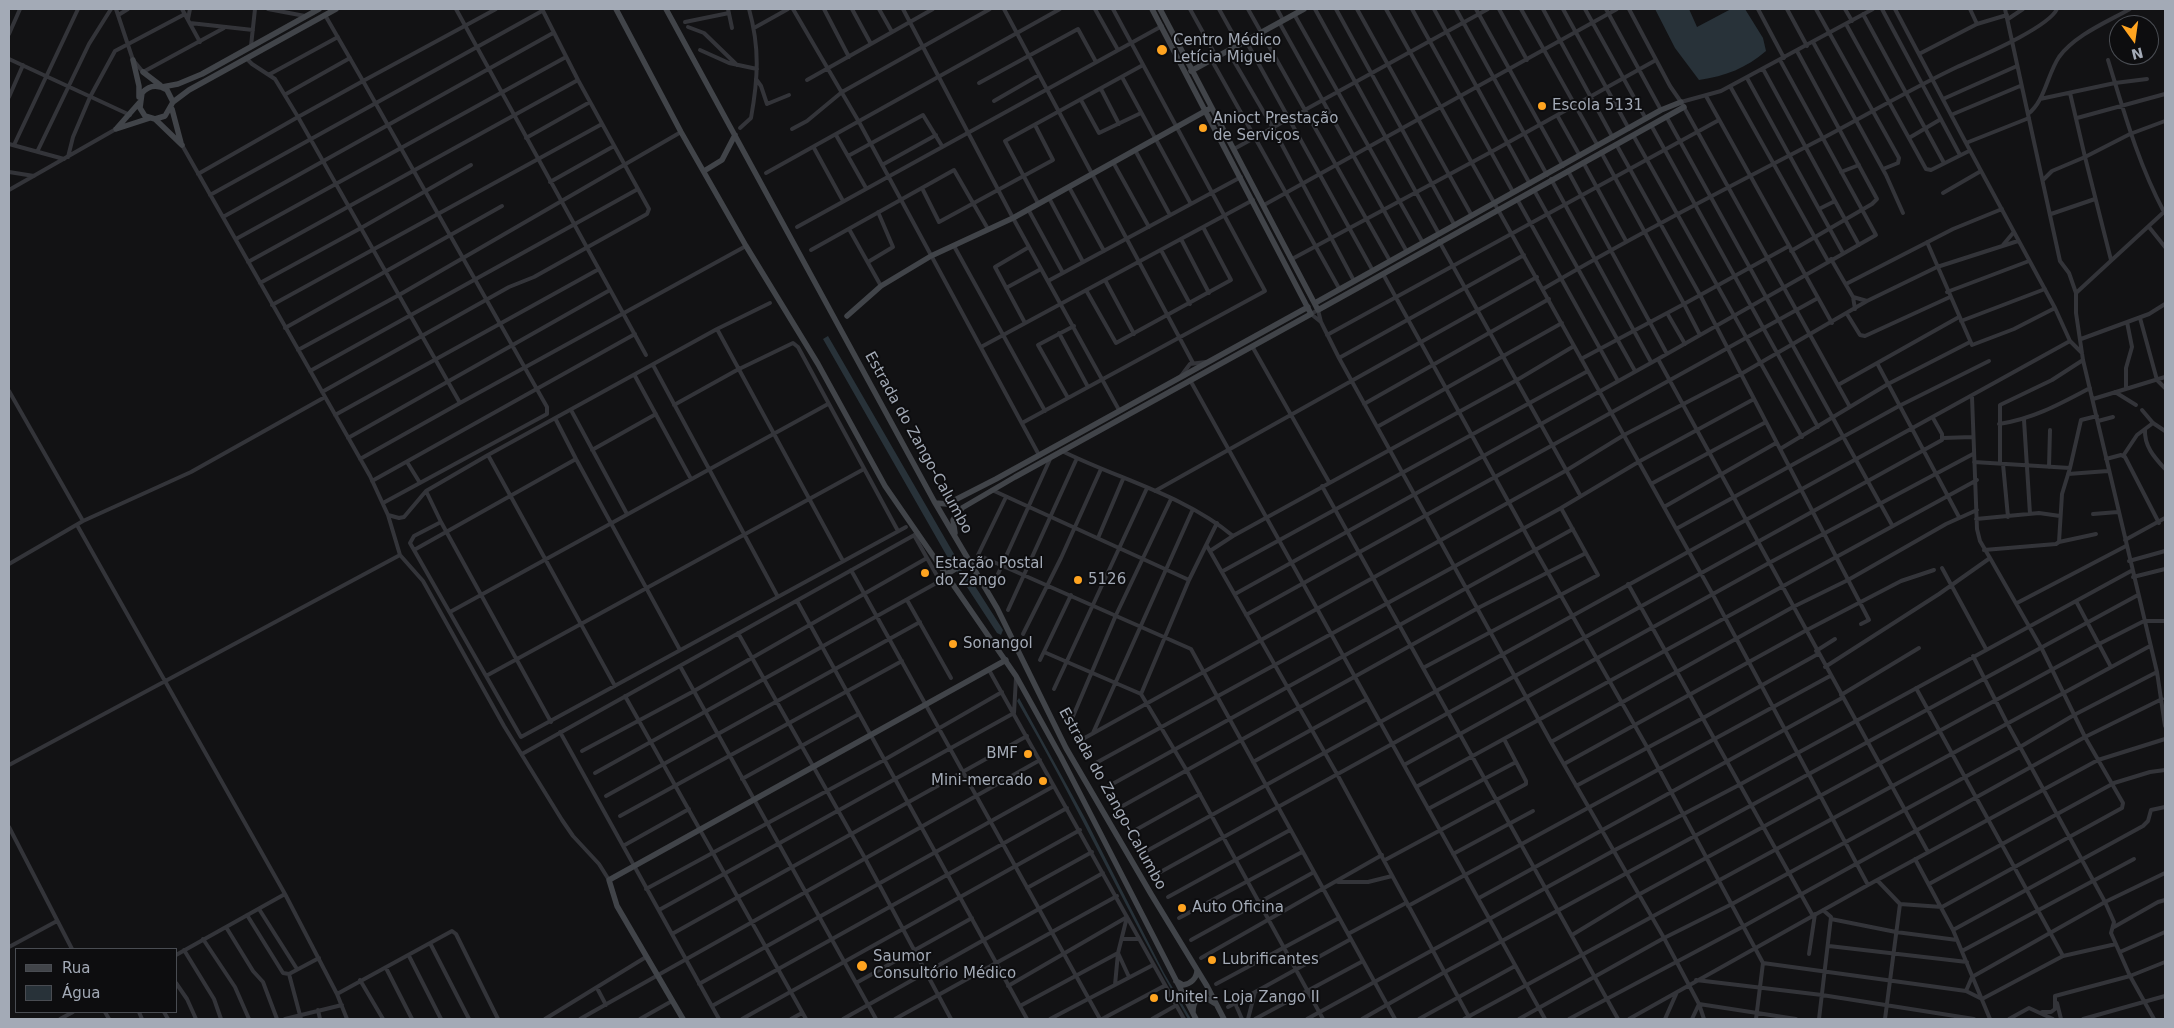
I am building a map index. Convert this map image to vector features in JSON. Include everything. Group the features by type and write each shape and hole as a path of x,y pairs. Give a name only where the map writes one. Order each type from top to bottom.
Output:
{"street":[{"path":"9,34 20,9"},
{"path":"66,158 11,144 78,9"},
{"path":"38,150 89,44 111,9"},
{"path":"116,9 120,14 129,44 139,86 139,101 142,113 152,119 182,145"},
{"path":"120,14 128,9"},
{"path":"182,9 200,42"},
{"path":"189,21 190,9"},
{"path":"251,46 256,9"},
{"path":"268,9 305,16"},
{"path":"116,130 130,115 146,89 150,86 162,87 188,80 318,9"},
{"path":"9,190 116,130 166,116 172,105 189,90 336,9"},
{"path":"456,9 646,355"},
{"path":"198,174 496,9"},
{"name":"Estrada do Zango-Calumbo","path":"616,9 681,132 770,287 823,372 885,486 916,534 1016,676 1076,784 1174,980 1195,1017"},
{"name":"Estrada do Zango-Calumbo","path":"666,9 934,501 1006,625 1070,754 1224,1019"},
{"path":"713,9 715,15"},
{"path":"740,128 751,118 757,69 758,45 749,9"},
{"path":"754,28 788,9"},
{"path":"793,9 829,68 1039,454"},
{"path":"824,9 849,57"},
{"path":"852,9 871,44"},
{"path":"879,9 892,32"},
{"path":"903,9 1012,218 1074,326 1119,410"},
{"path":"807,80 933,9"},
{"path":"792,129 808,121 842,92 990,9"},
{"path":"1004,9 1193,363"},
{"path":"766,173 814,148 1060,9"},
{"path":"1095,9 1118,50"},
{"path":"1022,423 1265,290 1113,9"},
{"path":"1152,9 1308,307 1312,314 1321,322"},
{"path":"1160,9 1318,310 1321,322 1339,358 1389,449 1416,493 1466,588 1600,830 1664,938 1699,1004 1704,1019"},
{"path":"1190,9 1256,137 1340,290"},
{"path":"1219,9 1239,45"},
{"path":"1248,9 1390,261"},
{"path":"1277,9 1281,21 1323,101 1407,252"},
{"path":"1187,74 1214,57 1246,41 1260,31 1304,9"},
{"path":"1314,9 1439,234"},
{"path":"1336,9 1455,226"},
{"path":"1357,9 1472,216"},
{"path":"1386,9 1640,461 1786,729 1868,885"},
{"path":"1412,9 1618,381"},
{"path":"1434,9 1635,371"},
{"path":"1456,9 1565,204 1633,331 1652,362"},
{"path":"1476,9 1612,249 1667,354"},
{"path":"1234,149 1488,9"},
{"path":"1499,9 1526,60"},
{"path":"1521,9 1700,335"},
{"path":"1543,9 1559,41 1662,222 1800,489 1837,555 1869,620 1861,624"},
{"path":"1564,9 1629,129"},
{"path":"1585,9 1646,119"},
{"path":"1606,9 1661,110"},
{"path":"1264,205 1617,9"},
{"path":"1630,9 1656,60 1850,407"},
{"path":"1235,594 1600,392 1767,298 1804,274 1876,235 1822,138 1758,9"},
{"path":"1787,9 1807,46"},
{"path":"1816,9 1899,158 1898,163 1883,170"},
{"path":"1845,9 1852,21"},
{"path":"958,542 953,526 955,516 962,508 992,490 1312,314 1599,149 1633,135 1691,99 1706,96 1747,78 1873,9"},
{"path":"1882,9 1960,155"},
{"path":"1895,9 1969,151 2045,288 2070,341 2082,353"},
{"path":"1970,9 1977,24"},
{"path":"2005,9 2013,41 2020,86 2051,214 2060,261 2068,273 2076,293 2076,313 2083,360 2131,571 2157,672 2164,706 2165,726"},
{"path":"1919,54 1977,24 2007,17 2023,9"},
{"path":"1543,288 1594,258 1922,84 2013,41 2035,27 2057,9"},
{"path":"1966,143 2028,116 2038,106 2060,56 2094,29 2130,9"},
{"path":"210,195 312,140 542,10 624,166 649,209 647,214 322,392"},
{"path":"686,22 728,11 732,28"},
{"path":"66,158 90,97 115,51 185,14"},
{"path":"1294,14 1423,243"},
{"path":"1863,14 1944,164"},
{"path":"325,15 426,190 547,407 547,414 383,503"},
{"path":"189,21 224,28 253,30"},
{"path":"1846,24 1926,169 1931,170 1969,151"},
{"path":"797,227 1162,26"},
{"path":"688,27 704,33 728,54 737,65"},
{"path":"143,72 224,28"},
{"path":"979,83 1078,29 1096,62"},
{"path":"223,218 553,33"},
{"path":"270,74 338,37"},
{"path":"1246,41 1373,271"},
{"path":"1812,42 1883,170 1903,213"},
{"path":"700,50 737,65 757,69"},
{"path":"1228,51 1273,128 1354,281"},
{"path":"1581,359 1767,258 1813,237 1862,210 1876,200 1797,51"},
{"path":"236,239 566,57"},
{"path":"246,58 252,64 270,74 286,94 460,403"},
{"path":"286,94 350,58"},
{"path":"9,59 130,115"},
{"path":"133,60 143,72 170,93 172,117 182,145 372,481 388,515 400,555 423,581 522,754 573,836 599,864 609,880 617,906 672,1002 684,1019"},
{"path":"1292,260 1656,60"},
{"path":"2076,293 2165,211 2151,186 2130,134 2108,60"},
{"path":"9,97 23,65"},
{"path":"1038,203 1004,142 1143,65"},
{"path":"1943,99 2017,66"},
{"path":"1763,69 1860,245"},
{"path":"994,101 1040,76"},
{"path":"1122,77 1191,204"},
{"path":"1747,78 1843,253"},
{"path":"756,79 762,86 767,104 789,95"},
{"path":"2040,99 2115,83 2148,79"},
{"path":"248,262 413,169 578,80"},
{"path":"1730,86 1813,237 1846,284 1853,297 1855,310"},
{"path":"1951,115 2020,86"},
{"path":"1101,89 1119,124"},
{"path":"2070,93 2111,260"},
{"path":"2077,118 2165,94"},
{"path":"1706,96 1832,323"},
{"path":"1081,100 1099,133 1141,112"},
{"path":"526,138 590,102"},
{"path":"1615,141 1629,129 1661,110 1682,104"},
{"path":"847,316 881,286 931,256 1012,218 1212,107"},
{"path":"848,156 923,115 942,146"},
{"path":"1556,115 1626,241"},
{"path":"1666,116 1869,480 1892,525"},
{"path":"1909,138 1941,119"},
{"path":"1327,335 1718,120"},
{"path":"2043,180 2052,171 2130,134 2165,121"},
{"path":"272,304 374,251 602,124"},
{"path":"922,188 939,222 1053,159 1034,125"},
{"path":"1651,125 1762,329 1818,427"},
{"path":"298,350 400,295 562,203 681,132"},
{"path":"704,171 722,160 736,135"},
{"path":"836,135 866,188"},
{"path":"1633,135 1802,437"},
{"path":"882,165 936,136"},
{"path":"550,182 614,146"},
{"path":"814,148 843,201"},
{"path":"1135,150 1170,215"},
{"path":"1114,162 1148,227"},
{"path":"260,283 471,165"},
{"path":"1841,172 1859,165"},
{"path":"2040,166 2052,171"},
{"path":"811,250 954,170 988,230"},
{"path":"1943,193 1981,171"},
{"path":"9,172 34,176"},
{"path":"1048,281 1241,177"},
{"path":"1069,187 1104,251"},
{"path":"310,371 638,189"},
{"path":"1049,198 1083,262"},
{"path":"2051,214 2095,199"},
{"path":"981,347 1253,200"},
{"path":"1819,209 1835,201"},
{"path":"286,328 502,206"},
{"path":"934,501 938,505 948,504 1472,216 1496,207"},
{"path":"1028,209 1063,273"},
{"path":"1846,284 1926,242 2002,209"},
{"path":"868,262 893,247 878,212"},
{"path":"1086,290 1115,343 1190,304 1231,280 1203,227"},
{"path":"2149,227 2165,247"},
{"path":"848,229 881,286"},
{"path":"2004,245 2013,232"},
{"path":"1181,239 1209,293"},
{"path":"1439,241 1554,444 1580,495"},
{"path":"1081,740 1567,470 1624,435 1794,345 1855,310 1867,301 1936,267 2018,241"},
{"path":"1926,242 1948,295 1970,342 1974,346 2055,308"},
{"path":"360,459 746,246"},
{"path":"954,246 1045,411"},
{"path":"1025,323 995,266 1029,248"},
{"path":"1161,250 1190,304"},
{"path":"1339,358 1524,255"},
{"path":"1847,314 1860,335 1865,336 1948,295 2029,261"},
{"path":"335,415 599,269"},
{"path":"1006,288 1041,269"},
{"path":"1382,273 1510,502 1534,550 1647,747 1756,947 1763,963 1756,1019"},
{"path":"1155,491 1228,448 1537,277"},
{"path":"1106,280 1134,334"},
{"path":"1838,385 1960,319 2045,288"},
{"path":"348,438 610,290"},
{"path":"1853,297 1867,301"},
{"path":"1246,616 1818,298"},
{"path":"1364,404 1549,299"},
{"path":"388,515 399,518 404,517 426,491 717,329 770,303"},
{"path":"2081,339 2140,318 2165,304"},
{"path":"1667,313 1685,344"},
{"path":"2140,318 2157,380 2165,388"},
{"path":"2126,389 2126,368 2132,347 2127,322"},
{"path":"1377,427 1562,323"},
{"path":"1068,398 1038,345 1074,326"},
{"path":"717,329 737,370 843,561"},
{"path":"1059,333 1088,387"},
{"path":"372,481 635,334"},
{"path":"1143,853 1688,550 1972,397 2070,341"},
{"path":"1780,449 1888,384 1970,342"},
{"path":"674,405 737,370 793,343 798,347 898,531"},
{"path":"1252,346 1329,482"},
{"path":"1210,550 1329,482 1517,380 1574,346"},
{"path":"1658,359 1805,631 1928,852"},
{"path":"2008,517 2002,464 2000,405 2052,380 2083,360"},
{"path":"1676,528 1899,406 1990,361"},
{"path":"1181,376 1186,366 1193,363 1206,362"},
{"path":"1877,363 1959,517"},
{"path":"653,365 778,597"},
{"path":"1223,571 1588,371"},
{"path":"635,376 692,479"},
{"path":"2093,399 2165,377"},
{"path":"1190,380 1545,1019"},
{"path":"2000,424 2024,420 2090,388"},
{"path":"9,391 82,522"},
{"path":"2116,392 2136,406"},
{"path":"9,564 82,522 191,472 325,397"},
{"path":"1877,880 1900,904 1942,907 2013,866 2122,808 2123,803 2085,737 2042,649 1980,541 1976,519 1977,480 1973,454 1972,397"},
{"path":"1094,764 1275,666 1523,527 1561,508 1640,461 1754,399"},
{"path":"450,612 828,404"},
{"path":"570,410 627,514"},
{"path":"2142,410 2165,431"},
{"path":"592,450 656,414"},
{"path":"2059,542 2060,516 2080,420 2097,416"},
{"path":"2098,421 2113,417"},
{"path":"555,418 680,650"},
{"path":"1933,418 1943,438"},
{"path":"2024,420 2030,514"},
{"path":"1652,484 1766,422"},
{"path":"2106,459 2123,456 2137,435 2153,422"},
{"path":"2145,429 2145,435 2152,456 2165,469"},
{"path":"2049,466 2050,430"},
{"path":"1156,875 1700,572 1923,451 1943,438 1972,437"},
{"path":"1664,507 1776,443"},
{"path":"1062,451 1193,509 1217,523 1233,536"},
{"path":"1404,765 1769,563 1934,473 1973,454"},
{"path":"488,455 615,686"},
{"path":"2123,456 2159,523"},
{"path":"993,586 1051,457"},
{"path":"1008,610 1077,458"},
{"path":"414,550 576,460"},
{"path":"407,462 420,483"},
{"path":"1974,462 2070,468"},
{"path":"486,676 864,469"},
{"path":"1024,634 1101,469"},
{"path":"2068,474 2108,471"},
{"path":"1098,538 1123,478"},
{"path":"1416,787 1665,649 1977,480"},
{"path":"1322,486 1618,1019"},
{"path":"1054,689 1068,663 1147,488"},
{"path":"992,490 1189,580"},
{"path":"426,491 440,522 447,530 551,722"},
{"path":"1006,497 978,555 1191,649 1395,1019"},
{"path":"1070,721 1116,615 1171,499"},
{"path":"1424,668 1490,631 1598,575 1561,508"},
{"path":"1092,734 1193,509"},
{"path":"1551,742 1793,608 1848,580 1959,517 1977,510"},
{"path":"2093,514 2118,512"},
{"path":"1976,519 2044,513 2060,516"},
{"path":"2124,540 2159,523 2165,518"},
{"path":"440,522 410,540 520,736 551,722 906,527"},
{"path":"1141,694 1164,636 1217,523"},
{"path":"77,525 285,894 342,1004 347,1019"},
{"path":"1107,787 1573,530"},
{"path":"522,754 916,534 940,582 595,773"},
{"path":"1984,550 2053,545 2096,534"},
{"path":"1207,546 1223,571 1298,709 1338,774 1385,860 1407,905 1470,1018"},
{"path":"2016,603 2126,546"},
{"path":"2129,561 2164,551 2165,558"},
{"path":"1118,808 1241,742 1478,608 1547,571 1586,553"},
{"path":"9,765 400,555"},
{"path":"582,751 694,691 927,558"},
{"path":"1825,667 1990,558"},
{"path":"946,575 969,561"},
{"path":"1942,568 1986,649"},
{"path":"2133,577 2165,569"},
{"path":"851,570 964,772 1014,866 1101,1019 1164,986"},
{"path":"1564,764 1748,661 1859,602 1901,581 1934,570"},
{"path":"1307,1019 1433,952 1613,850 1739,785 2131,571"},
{"path":"1628,584 1763,829 1814,915 1809,954"},
{"path":"1040,660 1071,595"},
{"path":"1362,1019 1444,972 1809,774 1868,744 1984,678 2042,649 2138,595"},
{"path":"797,600 1027,1019"},
{"path":"908,600 951,678"},
{"path":"2076,601 2111,667"},
{"path":"1572,936 1638,895 1708,859 2099,644 2144,621 2165,621"},
{"path":"606,796 920,622"},
{"path":"738,633 866,860 912,951 927,974 951,1019"},
{"path":"1576,786 1703,718 1817,652 1835,639"},
{"path":"1464,1019 1470,1018 1650,916 1776,850 2150,646"},
{"path":"1478,898 1786,729 1919,648"},
{"path":"1044,652 1141,694 1200,794 1323,1019"},
{"path":"1973,656 2007,723 2105,902 2114,922 2111,933 2130,976 2154,1019"},
{"path":"609,880 1006,660"},
{"path":"620,816 902,661"},
{"path":"680,666 754,801 820,915 876,1019"},
{"path":"989,670 1117,896 1164,986 1184,1019"},
{"path":"1519,1019 2074,715 2157,672"},
{"path":"1014,713 1016,676"},
{"path":"1348,934 1465,875 1830,676"},
{"path":"1916,688 2062,956"},
{"path":"646,889 884,760 1002,692"},
{"path":"625,696 806,1019"},
{"path":"1253,762 1367,699"},
{"path":"1569,1019 1802,895 2085,737 2162,699"},
{"path":"659,910 951,750 1014,713"},
{"path":"742,779 859,714"},
{"path":"560,732 719,1019"},
{"path":"672,934 1027,736"},
{"path":"1385,860 1441,832 1526,784 1504,739"},
{"path":"1629,1019 1915,859 2098,760 2165,739"},
{"path":"580,1019 866,860 920,827 1040,760"},
{"path":"1428,809 1516,762"},
{"path":"1929,884 2112,784 2150,772 2165,770"},
{"path":"699,984 1054,786"},
{"path":"1132,832 1200,794"},
{"path":"1953,930 2026,888 2143,826 2148,821 2149,812 2165,806"},
{"path":"712,1006 777,967 832,940 1067,808"},
{"path":"623,846 689,809"},
{"path":"1453,854 1533,811"},
{"path":"9,827 71,948"},
{"path":"742,1019 1080,830"},
{"path":"1168,897 1290,830"},
{"path":"1027,888 1092,852"},
{"path":"1179,918 1302,852"},
{"path":"1201,958 1323,888 1338,882 1382,855"},
{"path":"1915,859 1953,930 1990,1019"},
{"path":"1962,952 2134,859"},
{"path":"1191,940 1314,872"},
{"path":"843,1019 927,974 984,939 1104,873"},
{"path":"1966,991 1972,977 2105,902 2165,873"},
{"path":"1338,882 1368,882 1392,876"},
{"path":"178,954 285,894"},
{"path":"894,1019 1117,896"},
{"path":"2114,927 2158,902 2165,900"},
{"path":"1885,1019 1900,904"},
{"path":"259,908 297,969"},
{"path":"1823,910 1831,919 1896,932 1957,940"},
{"path":"248,915 280,969 288,974 300,1017"},
{"path":"1115,984 1118,953 1128,917"},
{"path":"1008,986 1128,917"},
{"path":"856,983 972,918"},
{"path":"1216,984 1339,918"},
{"path":"1819,1019 1831,919"},
{"path":"9,947 57,921"},
{"path":"226,927 253,971 263,982 277,1019"},
{"path":"337,994 452,931 498,1019"},
{"path":"2120,952 2165,932"},
{"path":"1122,939 1139,939"},
{"path":"1228,1007 1351,939"},
{"path":"203,940 236,987 249,1019"},
{"path":"430,943 469,1019"},
{"path":"1982,1000 2062,956 2116,944"},
{"path":"1829,946 1967,962"},
{"path":"184,950 211,994 221,1019"},
{"path":"1020,1006 1118,953"},
{"path":"1118,953 1130,977"},
{"path":"408,956 441,1019"},
{"path":"545,1019 646,957"},
{"path":"288,974 319,958"},
{"path":"1254,1019 1363,961"},
{"path":"2055,996 2130,976 2165,962"},
{"path":"1763,963 1890,979 1966,991 1982,1000"},
{"path":"1050,1019 1153,965"},
{"path":"1419,1019 1515,966"},
{"path":"386,968 412,1019"},
{"path":"1174,980 1180,984 1186,984 1196,977 1197,970"},
{"path":"360,980 383,1019"},
{"path":"1696,980 1887,1005 1974,1019"},
{"path":"178,986 196,1019"},
{"path":"597,988 606,1004"},
{"path":"1665,1019 1678,991"},
{"path":"1248,1019 1255,992"},
{"path":"2009,1019 2027,1008 2051,1012 2056,1005 2055,996"},
{"path":"2055,996 2061,1019"},
{"path":"2083,1019 2165,996"},
{"path":"1195,1017 1193,1007 1199,999 1206,998 1216,1004"},
{"path":"640,1019 672,1002"},
{"path":"285,1019 300,1017 342,1004"},
{"path":"1235,1004 1242,1019"},
{"path":"1699,1004 1796,1019"},
{"path":"1692,1019 1699,1004"},
{"path":"1152,1019 1176,1006"},
{"path":"2032,1008 2053,1019"},
{"path":"318,1010 320,1019"},
{"path":"60,1019 71,1013"},
{"path":"790,1019 802,1013"}],"water":[{"path":"1655,9 1689,9 1697,27 1731,9 1745,9 1763,38 1766,51 1751,62 1735,70 1699,80 1675,48"},
{"path":"828,336 954,554 961,570 968,575 1003,630 1001,635 997,633 948,558 823,339"},
{"path":"1019,698 1086,820 1164,973 1191,1019 1188,1019 1166,980 1061,780 1017,701"}],"place":[{"name":"Centro Médico Letícia Miguel","path":"1162,50"},
{"name":"Escola 5131","path":"1542,106"},
{"name":"Anioct Prestação de Serviços","path":"1203,128"},
{"name":"Estação Postal do Zango","path":"925,573"},
{"name":"5126","path":"1078,580"},
{"name":"Sonangol","path":"953,644"},
{"name":"BMF","path":"1028,754"},
{"name":"Mini-mercado","path":"1043,781"},
{"name":"Auto Oficina","path":"1182,908"},
{"name":"Lubrificantes","path":"1212,960"},
{"name":"Saumor Consultório Médico","path":"862,966"},
{"name":"Unitel - Loja Zango II","path":"1154,998"}]}
